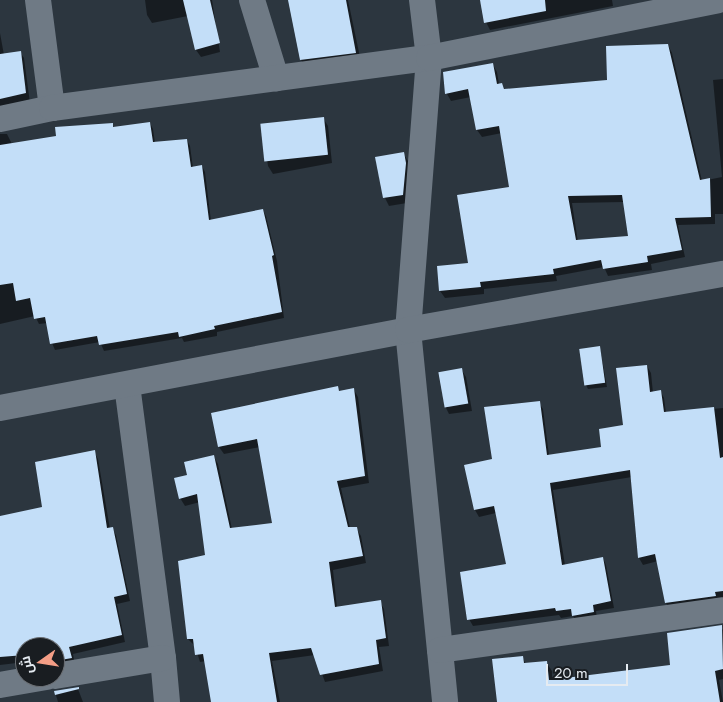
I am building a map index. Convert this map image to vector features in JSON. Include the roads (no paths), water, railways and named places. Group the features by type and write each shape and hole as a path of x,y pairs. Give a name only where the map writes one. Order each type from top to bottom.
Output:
{"street":[{"path":"38,0 52,108"},
{"path":"252,0 276,78"},
{"path":"422,0 429,58 408,330 445,702"},
{"path":"0,119 52,108 429,58 718,0"},
{"path":"0,408 408,330 723,274"},
{"path":"127,385 164,658 167,702"},
{"path":"440,650 723,610"},
{"path":"65,674 164,658"},
{"path":"0,685 15,682"}]}
